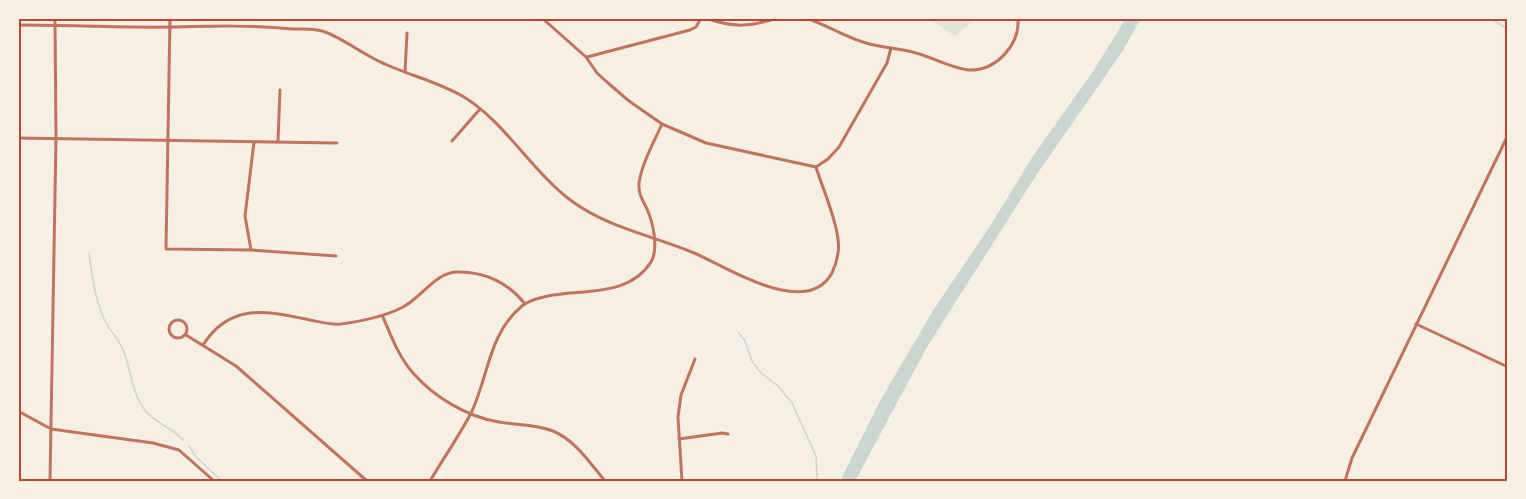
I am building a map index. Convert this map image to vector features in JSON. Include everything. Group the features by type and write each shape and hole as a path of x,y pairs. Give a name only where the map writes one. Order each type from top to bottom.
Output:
{"street":[{"path":"50,481 56,138 55,18"},
{"path":"170,18 166,249 251,250 336,256"},
{"path":"256,25 258,18"},
{"path":"542,18 586,57 602,78 629,101 662,124 706,143 816,167 828,159 839,147 886,63 891,48"},
{"path":"586,57 690,30 696,27 701,18"},
{"path":"706,18 733,26 752,25 777,18"},
{"path":"806,18 868,44 915,52 970,70 995,62 1004,55 1017,34 1018,18"},
{"path":"18,25 170,27 256,25 322,31 382,63 442,85 480,109 554,188 574,203 609,223 717,263 756,283 793,292 814,288 830,277 839,253 838,238 816,167"},
{"path":"405,72 407,33"},
{"path":"278,141 280,90"},
{"path":"452,141 480,109"},
{"path":"430,481 471,414 500,329 510,317 525,304 562,294 616,288 631,282 652,260 655,249 654,238 648,210 640,198 639,185 662,124"},
{"path":"1345,481 1352,458 1508,135"},
{"path":"18,138 337,143"},
{"path":"251,250 245,216 254,141"},
{"path":"203,345 211,331 220,324 252,312 273,312 328,324 382,317 406,306 437,280 453,272 473,273 494,279 507,285 525,304"},
{"path":"382,317 412,373 445,401 471,414 497,422 552,431 579,451 605,481"},
{"path":"177,320 183,321 188,328 186,334 179,338 173,336 169,329 171,324 177,320"},
{"path":"1416,324 1508,367"},
{"path":"186,334 236,366 366,481"},
{"path":"682,481 678,417 681,395 695,359"},
{"path":"18,411 51,429 153,442 179,450 214,481"},
{"path":"679,439 728,434"}],"shaded area":[{"path":"928,18 973,18 971,23 955,36"},
{"path":"1126,18 1141,18 1122,52 1037,174 927,347 855,481 840,481 880,401 934,309 989,228 1033,156 1094,70"}],"waterway":[{"path":"1490,18 1508,29"},
{"path":"89,253 99,305 105,321 124,352 140,403 153,418 183,440"},
{"path":"739,333 745,341 752,361 760,372 778,386 792,403 816,456 817,481"},
{"path":"189,446 197,458 222,481"}]}
